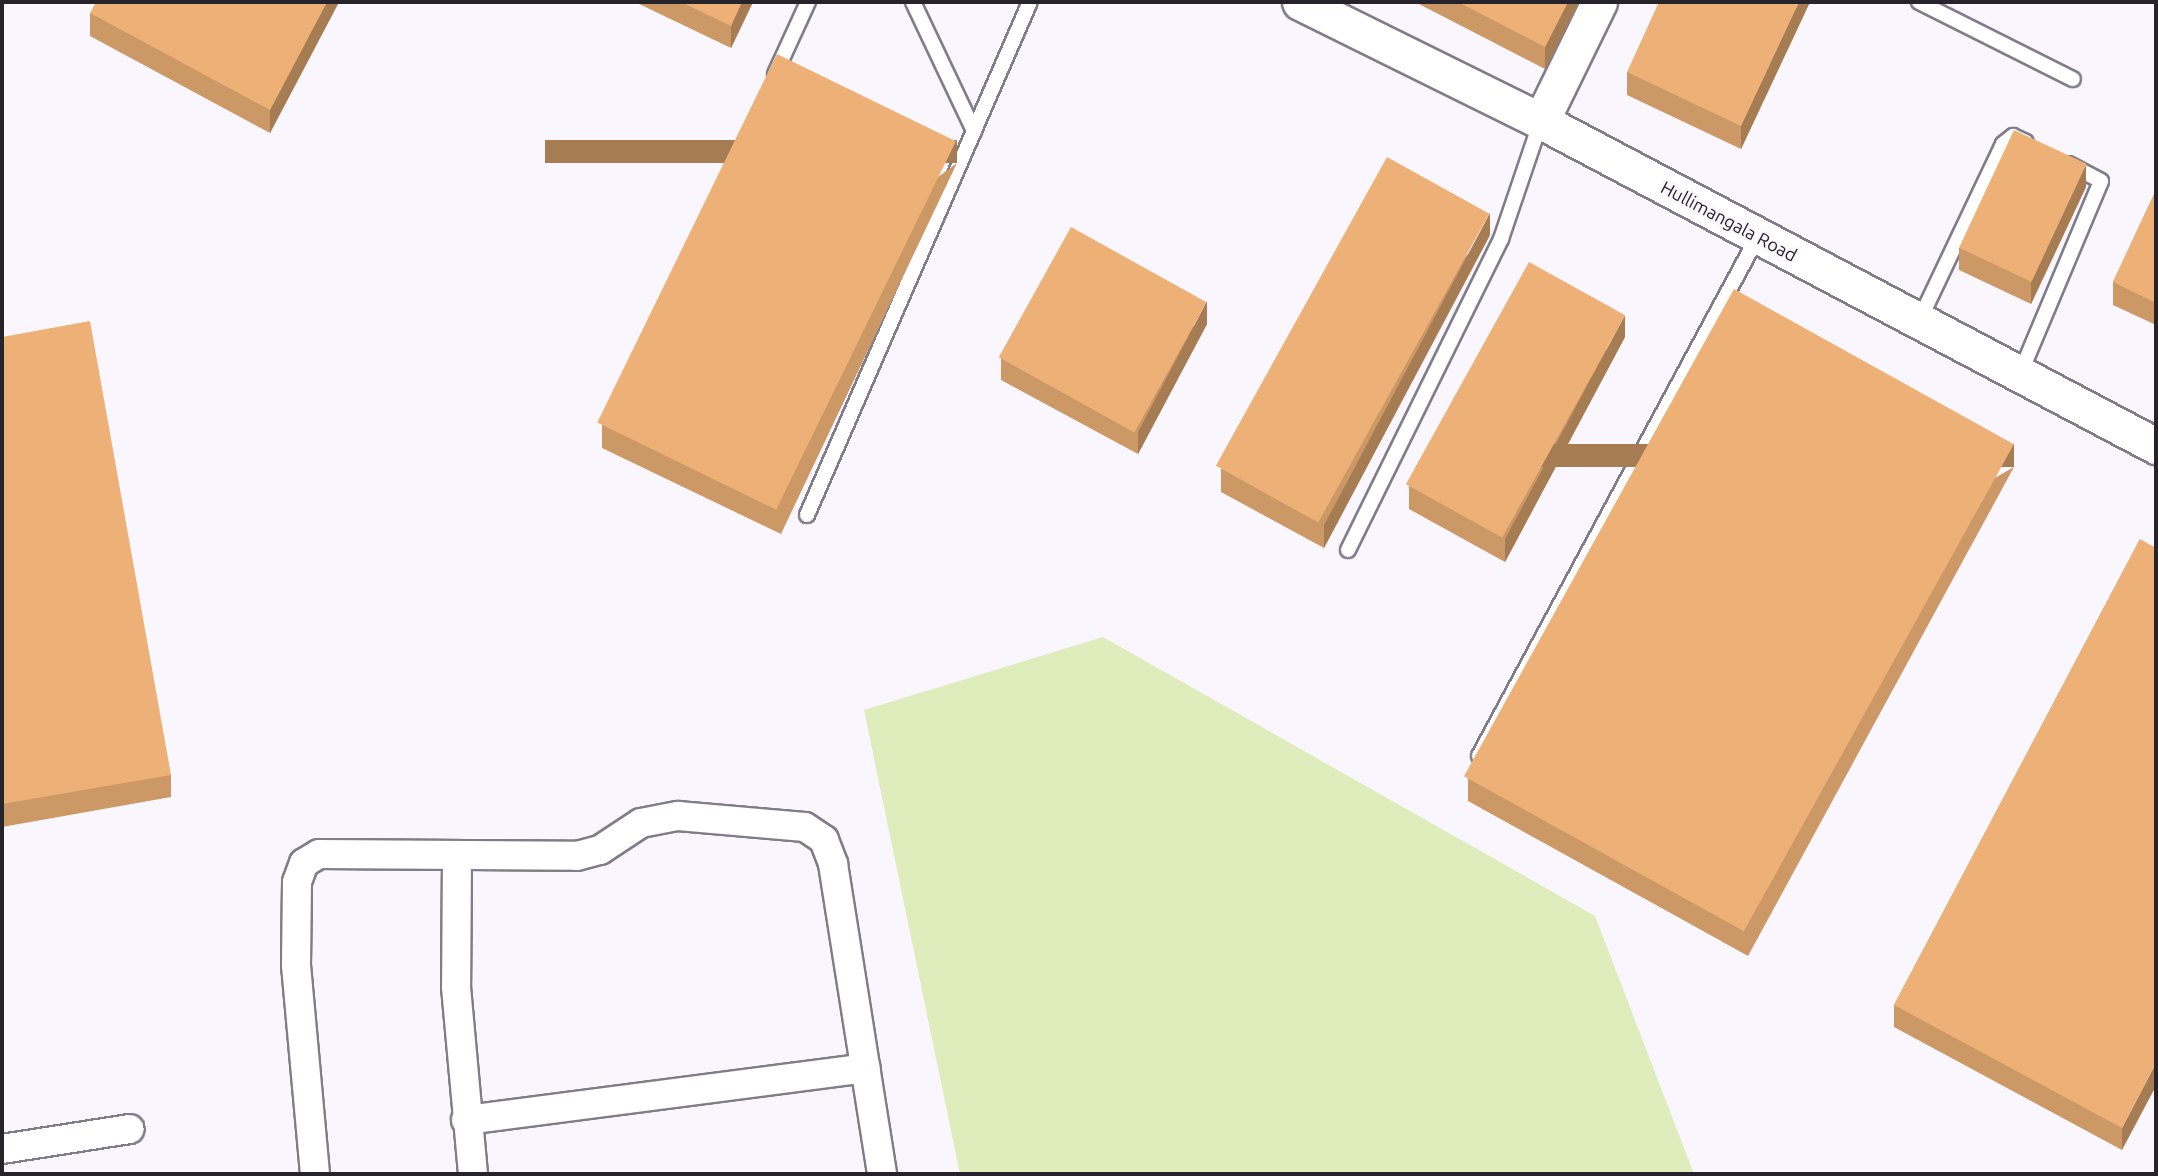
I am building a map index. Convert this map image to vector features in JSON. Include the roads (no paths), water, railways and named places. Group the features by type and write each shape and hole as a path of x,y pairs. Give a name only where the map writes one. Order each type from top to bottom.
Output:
{"street":[{"name":"Hullimangala Road","path":"1300,2 1541,121 2156,446"},
{"path":"1541,121 1599,2"},
{"path":"315,1174 296,965 297,882 304,863 319,854 457,857 589,854 641,823 665,816 805,827 824,840 833,864 882,1174"},
{"path":"457,857 456,987 473,1174"},
{"path":"466,1120 866,1068"},
{"path":"2,1149 130,1129"}],"lane":[{"path":"769,89 808,2"},
{"path":"913,2 974,131"},
{"path":"807,515 1030,2"},
{"path":"1919,2 2073,79"},
{"path":"1348,550 1501,239 1541,121"},
{"path":"1919,321 2003,144 2013,136 2035,147"},
{"path":"2020,374 2101,181 2057,158"},
{"path":"1479,756 1758,236"}]}
